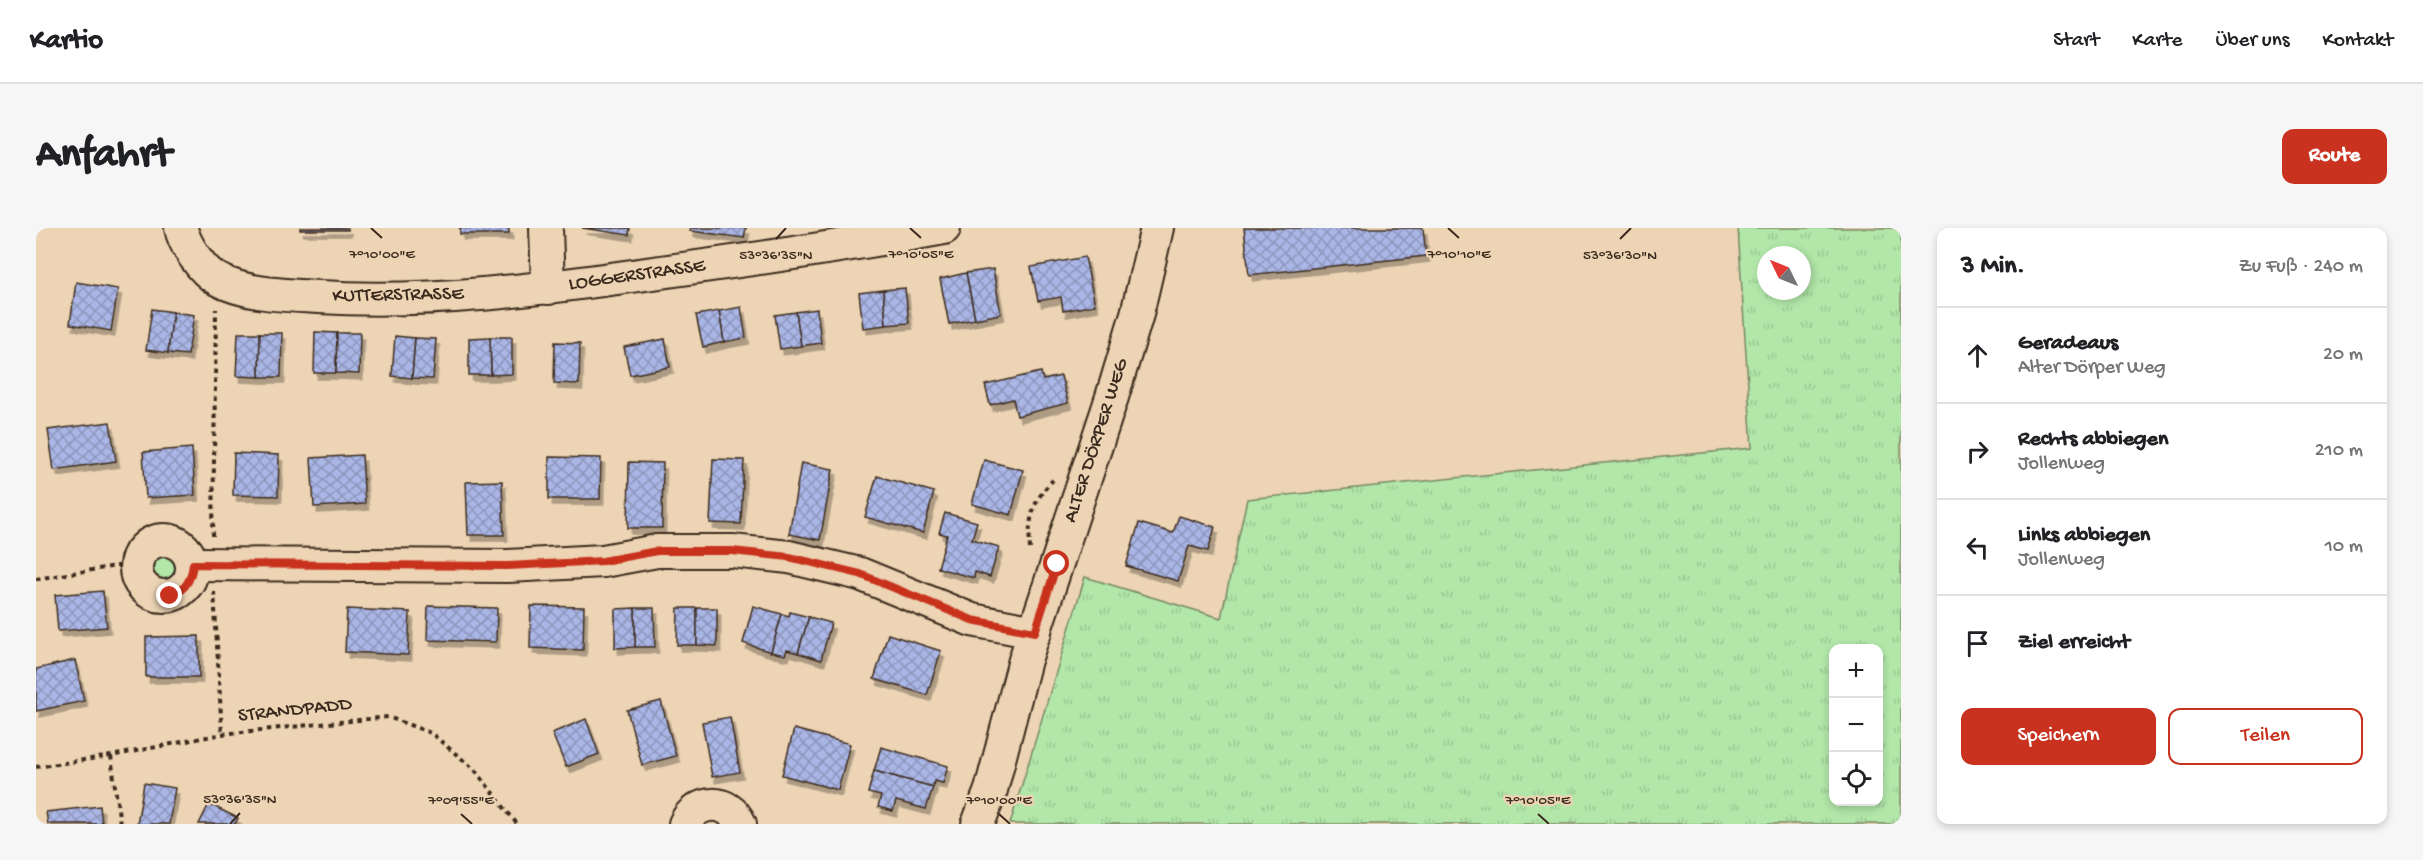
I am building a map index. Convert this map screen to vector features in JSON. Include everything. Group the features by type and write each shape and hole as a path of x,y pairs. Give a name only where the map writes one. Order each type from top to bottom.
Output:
{"street":[{"path":"181,228 183,236 202,265 216,279"},
{"path":"546,228 548,288"},
{"name":"LOGGERSTRASSE","path":"548,288 834,238 944,228"},
{"name":"ALTER DÖRPER WEG","path":"978,824 991,790 1035,632 1116,387 1137,314 1157,228"},
{"name":"KUTTERSTRASSE","path":"216,279 254,291 380,301 548,288"},
{"path":"135,570 141,551 159,539 173,540 182,545 203,564 508,566 603,561 657,551 732,551 789,557 860,574 972,620 1035,632"},
{"path":"685,824 696,809 712,804 727,808 740,824"}],"path":[{"path":"216,279 203,564 222,734"},
{"path":"36,579 123,565 135,570"},
{"name":"STRANDPADD","path":"36,767 111,756 222,734 388,717 431,733 475,771 517,824"},
{"path":"111,756 120,824"}],"green space":[{"path":"1738,228 1901,228 1901,824 1010,824 1085,577 1221,618 1247,499 1752,448"},
{"path":"163,548 176,554 182,567 176,580 163,586 150,580 144,567 150,554"}],"building":[{"path":"300,228 348,228 348,230 300,230"},
{"path":"460,228 509,228 509,234 460,234"},
{"path":"582,228 630,228 629,235"},
{"path":"690,228 746,228 744,238 690,231"},
{"path":"1244,228 1423,228 1426,256 1249,275"},
{"path":"1085,257 1095,305 1063,311 1061,297 1038,301 1031,267"},
{"path":"993,269 1001,314 975,319 966,273"},
{"path":"966,273 975,319 949,324 940,279"},
{"path":"76,282 118,289 111,331 70,324"},
{"path":"905,288 909,323 886,325 883,290"},
{"path":"883,290 886,325 863,328 859,293"},
{"path":"741,307 746,338 724,342 719,311"},
{"path":"152,309 173,312 168,353 146,350"},
{"path":"817,309 821,343 801,346 796,312"},
{"path":"719,311 724,342 703,347 696,315"},
{"path":"173,312 194,315 188,355 168,353"},
{"path":"796,312 801,346 780,349 775,315"},
{"path":"315,332 337,333 336,373 314,373"},
{"path":"238,333 260,333 259,377 236,376"},
{"path":"260,333 282,333 281,377 259,377"},
{"path":"337,333 360,333 359,374 336,373"},
{"path":"395,336 415,338 412,378 392,376"},
{"path":"490,337 512,337 512,374 491,375"},
{"path":"490,337 491,375 469,375 469,338"},
{"path":"415,338 436,339 433,379 412,378"},
{"path":"665,339 670,367 630,375 624,347"},
{"path":"555,342 580,343 579,384 554,383"},
{"path":"1041,372 1043,380 1061,376 1068,403 1017,416 1013,399 990,405 985,385"},
{"path":"110,422 116,461 54,470 48,430"},
{"path":"192,448 195,495 146,498 143,452"},
{"path":"234,453 279,455 278,496 233,495"},
{"path":"362,455 365,504 314,507 311,458"},
{"path":"549,457 601,458 600,499 549,499"},
{"path":"713,459 744,460 741,524 710,523"},
{"path":"984,460 1023,470 1011,515 972,504"},
{"path":"629,462 663,463 662,528 628,528"},
{"path":"801,463 833,469 820,540 789,534"},
{"path":"877,476 934,492 923,533 865,517"},
{"path":"502,481 504,535 468,535 466,482"},
{"path":"945,513 977,522 972,539 999,547 990,577 975,572 974,578 938,568 947,535 939,533"},
{"path":"1179,516 1215,527 1208,551 1189,546 1178,581 1126,566 1139,523 1173,533"},
{"path":"103,591 107,627 58,631 55,595"},
{"path":"428,606 497,608 496,642 427,640"},
{"path":"531,606 584,607 583,650 530,648"},
{"path":"753,606 782,614 771,652 743,643"},
{"path":"635,608 654,608 655,647 635,647"},
{"path":"635,608 635,647 615,648 615,609"},
{"path":"678,608 697,608 697,645 677,645"},
{"path":"697,608 717,608 717,646 697,645"},
{"path":"347,609 410,612 408,655 345,652"},
{"path":"790,612 809,617 798,653 787,650 785,655 771,652 782,614 789,616"},
{"path":"809,617 831,623 821,660 798,653"},
{"path":"888,634 941,651 927,695 874,679"},
{"path":"199,636 199,677 146,677 146,637"},
{"path":"75,660 84,701 36,711 36,669"},
{"path":"661,701 676,756 642,765 627,710"},
{"path":"730,717 740,772 712,777 702,722"},
{"path":"586,719 599,754 566,767 552,733"},
{"path":"794,729 850,744 838,790 782,775"},
{"path":"881,747 948,766 943,783 934,781 933,787 874,771"},
{"path":"874,771 933,787 926,809 896,801 893,811 878,807 881,796 868,793"},
{"path":"144,783 175,788 169,824 137,824"},
{"path":"209,804 238,818 235,824 199,824"},
{"path":"100,806 102,824 48,824 46,812"}],"route":[{"path":"170,596 186,586 191,577 193,564 508,566 603,561 657,551 732,551 789,557 860,574 972,620 1035,632 1057,564"}]}
